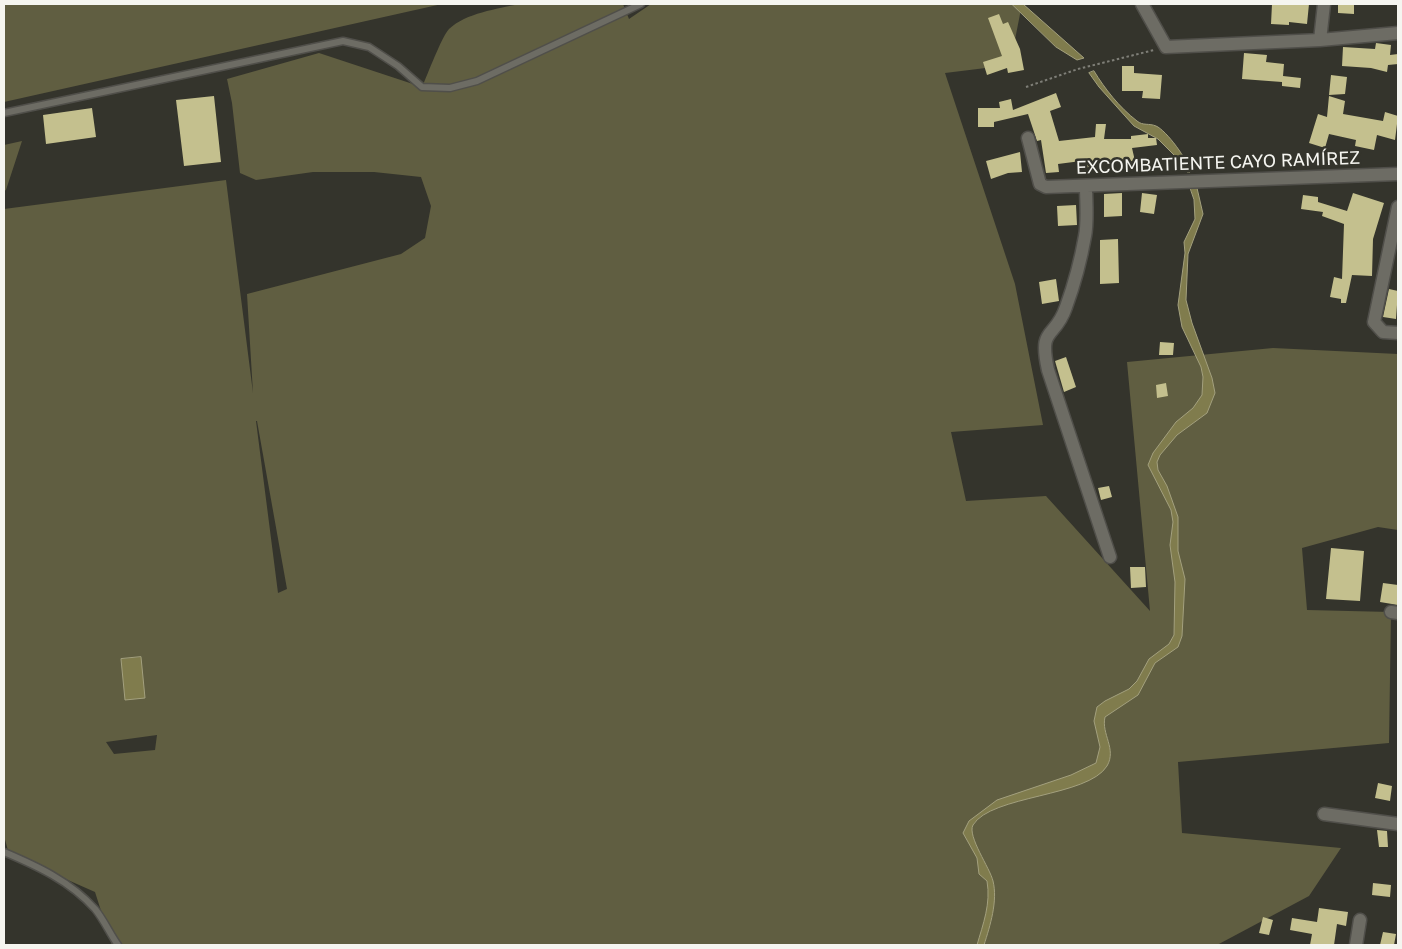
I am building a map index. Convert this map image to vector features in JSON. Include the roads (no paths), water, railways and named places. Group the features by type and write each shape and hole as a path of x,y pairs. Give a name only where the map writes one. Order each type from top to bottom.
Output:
{"street":[{"path":"1142,4 1166,47 1320,40 1398,33"},
{"path":"1320,40 1324,4"},
{"name":"EXCOMBATIENTE CAYO RAMÍREZ","path":"1028,138 1040,184 1051,187 1398,174"},
{"path":"1086,186 1086,235 1066,307 1062,316 1048,334 1044,350 1048,370 1110,557"},
{"path":"1398,207 1374,322 1383,332 1398,333"},
{"path":"1324,814 1398,824"},
{"path":"1356,945 1360,920"}],"lane":[{"path":"4,113 343,42 369,47 422,87 450,88 477,81 641,4"},
{"path":"4,852 44,869 69,885 95,910 118,945"}]}
